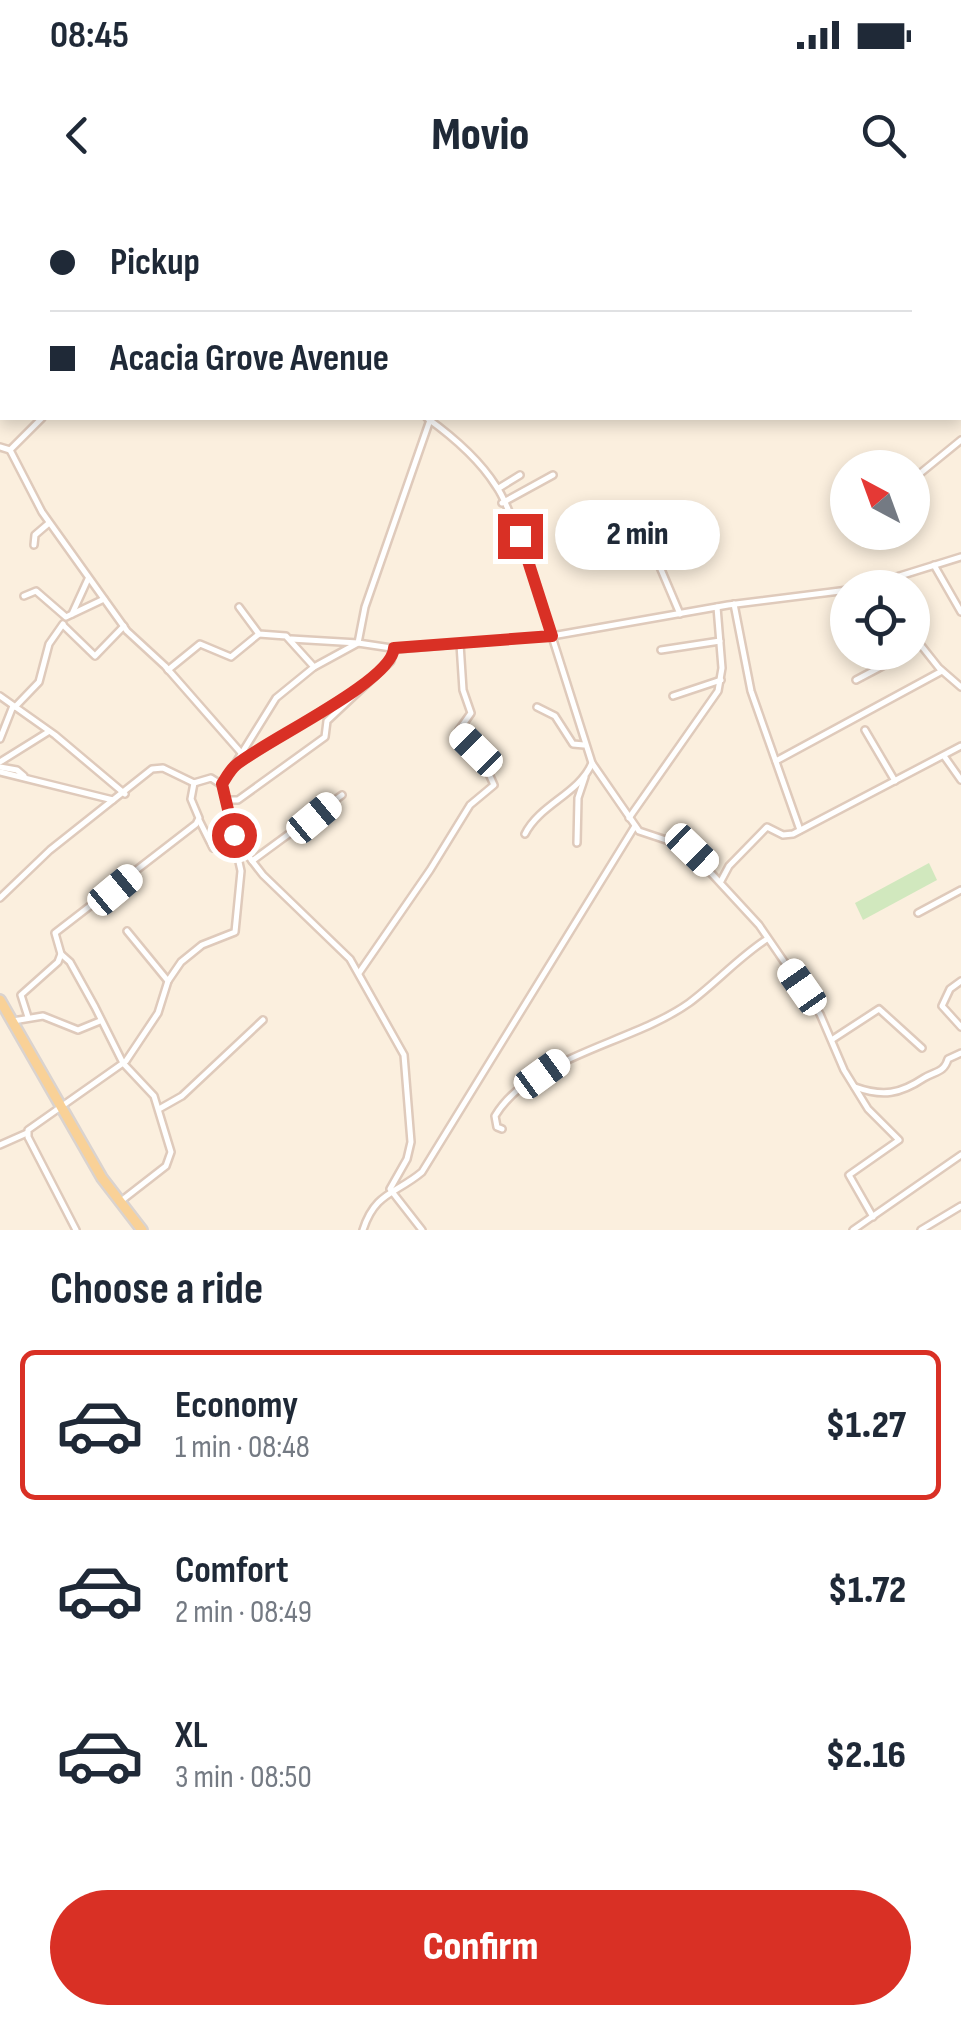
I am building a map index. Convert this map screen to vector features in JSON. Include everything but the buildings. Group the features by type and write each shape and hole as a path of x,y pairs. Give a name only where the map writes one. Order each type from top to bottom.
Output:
{"main road":[{"path":"0,1000 119,1203 142,1230"}],"street":[{"path":"10,450 40,420"},
{"path":"358,643 365,607 430,420"},
{"path":"432,420 444,427 498,488 518,529 592,763 635,826 646,836 687,846 769,939 814,1003 854,1087 874,1116 899,1140 849,1176 873,1217"},
{"path":"930,465 961,440"},
{"path":"0,447 10,450 49,523 124,626 244,755"},
{"path":"498,488 520,474"},
{"path":"502,503 554,475"},
{"path":"34,545 35,535 49,523"},
{"path":"918,570 961,557"},
{"path":"934,565 961,612"},
{"path":"660,567 680,614"},
{"path":"0,739 14,706 38,682 48,644 89,578"},
{"path":"24,596 36,591 95,656 124,626"},
{"path":"240,607 259,634 394,648 552,636 734,604 830,592"},
{"path":"65,619 104,599"},
{"path":"734,604 751,691 800,830"},
{"path":"629,818 705,714 721,680 717,607"},
{"path":"168,670 200,644 231,657 259,634"},
{"path":"291,639 314,667"},
{"path":"662,650 720,641"},
{"path":"0,1145 62,1110 75,1095 122,1063 140,1044 158,1012 168,981 197,948 236,932 242,880 222,784 244,755 270,706 314,667 358,643"},
{"path":"358,974 470,805 493,787 484,759 459,730 470,713 463,690 460,644"},
{"path":"236,764 360,688 391,661 394,648"},
{"path":"930,655 961,687"},
{"path":"856,680 875,670"},
{"path":"776,761 942,671"},
{"path":"673,696 721,680"},
{"path":"225,800 238,800 324,738 328,732 325,723 356,698 360,688"},
{"path":"0,696 50,731 125,794"},
{"path":"538,707 555,716 573,744 584,744"},
{"path":"864,730 895,781"},
{"path":"50,731 0,767 28,780 114,800"},
{"path":"721,881 733,861 767,827 786,836 961,746"},
{"path":"944,756 961,780"},
{"path":"577,843 578,798 592,763"},
{"path":"0,898 50,850 157,768 194,783 211,778 222,784"},
{"path":"525,834 539,812 586,775"},
{"path":"194,783 191,799 213,848"},
{"path":"252,861 342,795"},
{"path":"119,1203 171,1160 159,1109 151,1090 122,1063 54,939 58,929 92,901 115,890 199,820"},
{"path":"390,1190 422,1172 635,826"},
{"path":"236,842 344,952 398,1042 407,1068 405,1104 411,1142 407,1160 390,1190 369,1214 363,1230"},
{"path":"918,913 961,890"},
{"path":"127,931 168,981"},
{"path":"502,1129 495,1116 512,1096 570,1055 636,1034 689,1003 732,964 769,939"},
{"path":"28,1017 21,995 55,965 61,954"},
{"path":"961,981 947,993 942,1006 961,1027"},
{"path":"833,1039 879,1008 922,1048"},
{"path":"12,1021 43,1016 74,1030 100,1021"},
{"path":"159,1109 182,1096 263,1020"},
{"path":"854,1087 879,1094 908,1090 944,1069 948,1059 961,1053"},
{"path":"27,1133 76,1230"},
{"path":"853,1230 961,1154"},
{"path":"390,1190 422,1230"},
{"path":"921,1230 961,1206"}],"green space":[{"path":"929,863 937,880 863,920 855,903"}],"route":[{"path":"234,835 222,784 236,764 360,688 391,661 394,648 552,636 520,536"}]}
